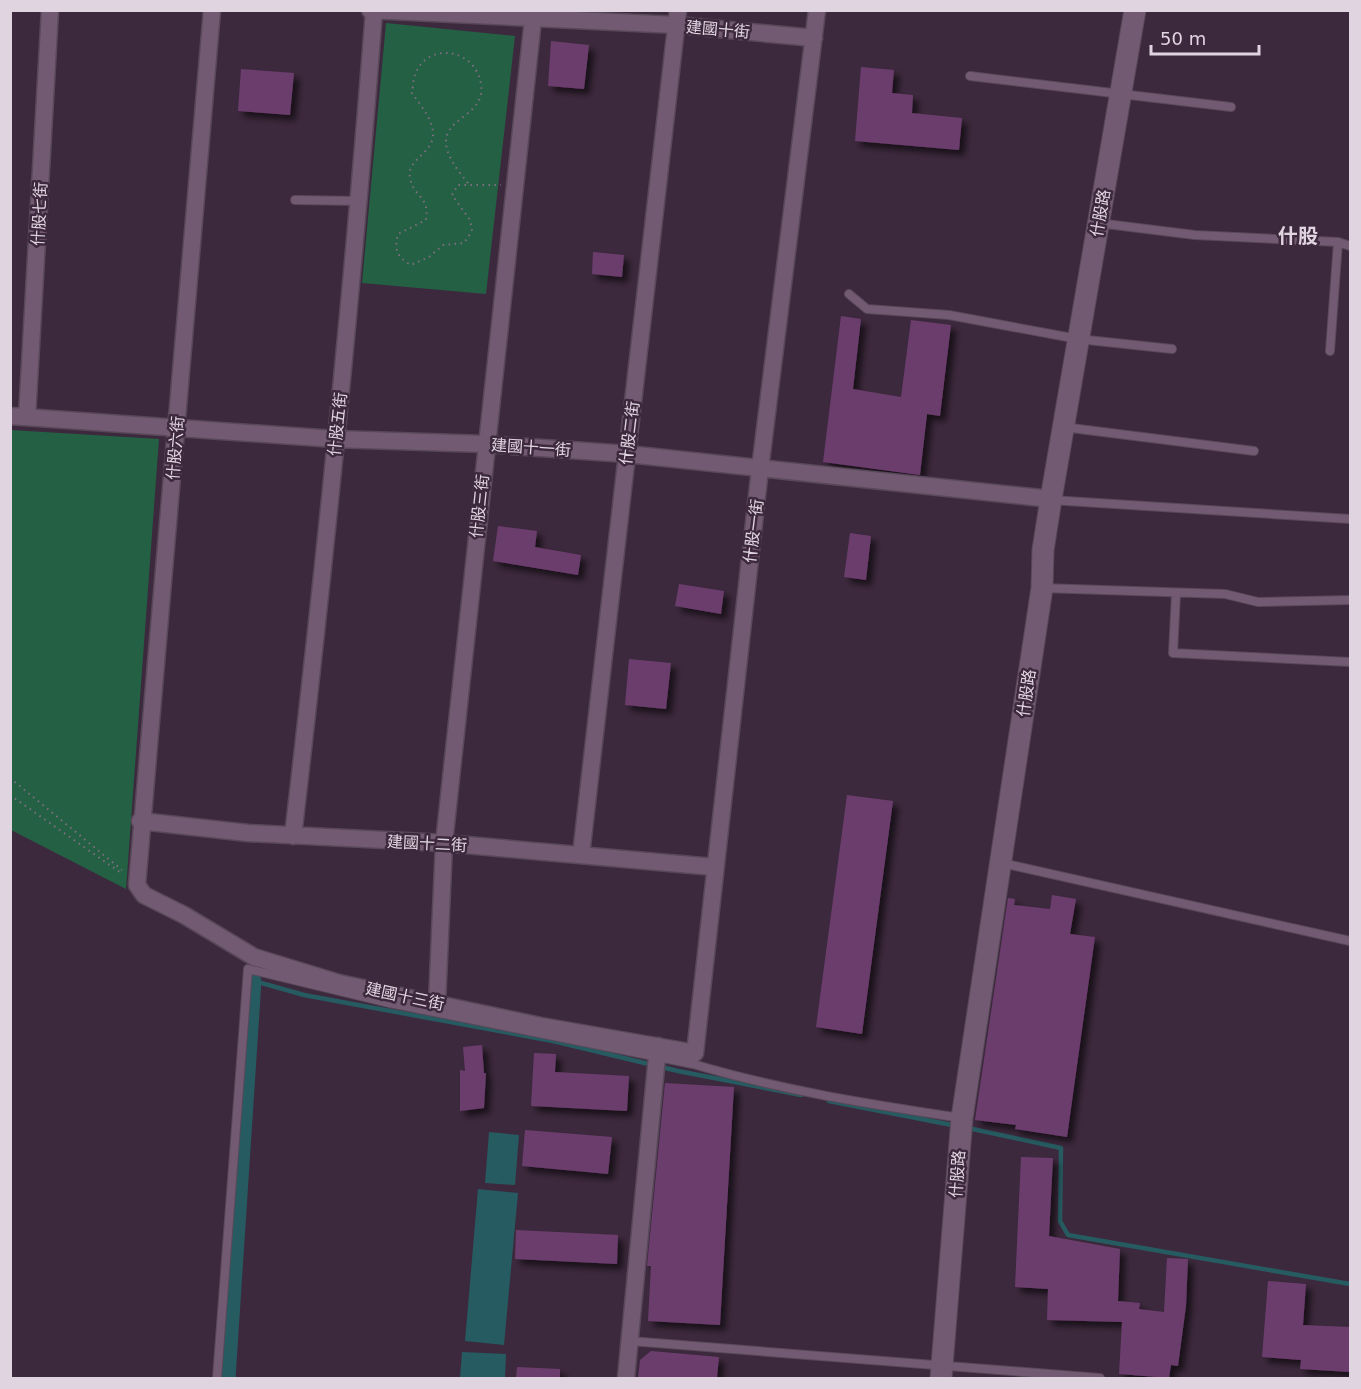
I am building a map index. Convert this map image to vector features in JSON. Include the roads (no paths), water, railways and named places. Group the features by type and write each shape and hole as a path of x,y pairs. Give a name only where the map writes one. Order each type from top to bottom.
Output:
{"street":[{"name":"什股七街","path":"19,417 50,10"},
{"name":"什股六街","path":"137,884 140,821 177,427 212,10"},
{"name":"什股一街","path":"694,1059 760,469 817,10"},
{"name":"什股路","path":"941,1371 962,1118 1042,588 1043,550 1135,10"},
{"name":"建國十街","path":"372,11 677,18 814,38"},
{"name":"什股五街","path":"294,836 320,610 360,201 372,11"},
{"name":"什股三街","path":"437,1003 444,843 485,444 534,15"},
{"name":"什股二街","path":"581,855 677,18"},
{"name":"建國十一街","path":"19,417 335,439 485,444 627,454 1051,500"},
{"name":"建國十二街","path":"140,821 294,836 444,843 714,867"},
{"name":"建國十三街","path":"137,884 144,895 177,911 254,957 339,983 694,1059"},
{"path":"626,1378 657,1052"}],"lane":[{"path":"970,76 1231,107"},
{"path":"296,200 360,201"},
{"path":"1098,223 1195,234 1338,242 1350,246"},
{"path":"1330,351 1338,242"},
{"path":"849,294 867,309 949,315 1078,339 1172,349"},
{"path":"1063,427 1254,451"},
{"path":"1051,500 1350,519"},
{"path":"1042,588 1225,594 1258,602 1350,600"},
{"path":"1176,594 1173,653 1350,662"},
{"path":"1002,863 1350,940"},
{"path":"217,1378 248,969 389,1003 657,1052"},
{"path":"694,1059 784,1089 962,1118"},
{"path":"630,1341 941,1371 1100,1378"}],"waterway":[{"path":"254,981 304,995 553,1041 678,1071 801,1095"},
{"path":"228,1378 254,981"},
{"path":"829,1101 957,1126"},
{"path":"968,1128 1061,1148 1060,1221 1068,1235 1350,1284"}],"district":[{"name":"什股","path":"1298,236"}]}
